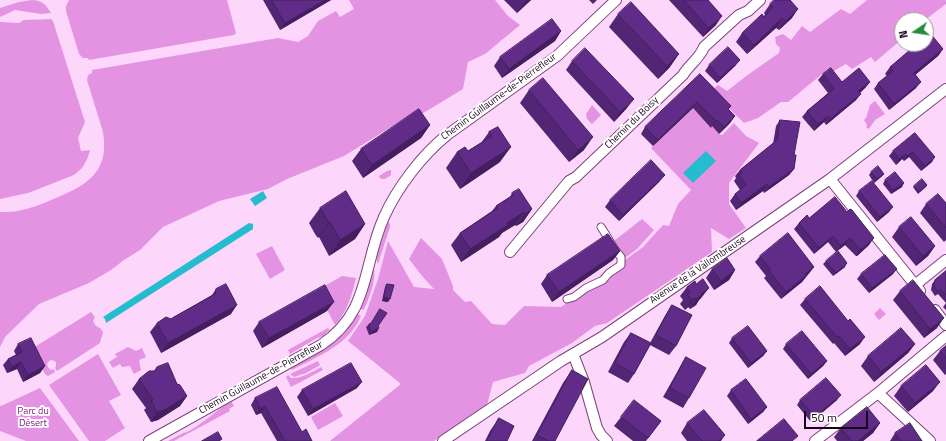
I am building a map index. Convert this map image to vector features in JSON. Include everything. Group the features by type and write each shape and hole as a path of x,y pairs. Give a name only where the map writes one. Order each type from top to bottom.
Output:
{"street":[{"name":"Chemin Guillaume-de-Pierrefleur","path":"149,441 321,345 342,329 352,315 359,298 384,217 417,166 437,143 447,135 557,56 616,0"},
{"name":"Chemin du Boisy","path":"510,252 569,181 576,177 683,74 687,67 702,53 704,47 739,15 748,11 760,0"},
{"name":"Avenue de la Vallombreuse","path":"443,441 573,354 602,337 830,179 946,89"},
{"path":"830,179 946,325"},
{"path":"567,299 574,297 586,288 603,280 609,273 621,265 621,257 613,249 601,226"},
{"path":"915,285 946,260"},
{"path":"816,441 878,393 946,336"},
{"path":"573,354 584,382 601,439"},
{"path":"878,393 930,441"}],"green space":[{"path":"32,0 43,4 51,13 41,14 15,10 0,17 0,8 19,2"},
{"path":"69,0 227,0 236,33 234,35 89,60 88,58 83,58 79,54 66,11 66,6"},
{"path":"349,0 495,0 508,16 520,25 485,54 468,62 463,89 415,118 409,116 344,156 287,179 268,189 219,201 163,227 140,250 111,270 89,283 39,304 5,337 0,347 0,212 13,212 26,209 63,195 84,183 99,168 103,158 103,132 87,80 88,75 92,73 92,70 278,38 298,42 308,36 318,21 336,11 340,17 354,9"},
{"path":"867,0 946,0 946,4 934,13 894,12 894,46 875,62 871,57 852,69 846,64 832,72 827,70 788,102 781,102 758,118 744,123 711,91 718,85 727,91 779,53 780,48 776,44 775,37 783,34 791,40 802,26 810,32 841,9 850,14"},
{"path":"51,19 53,21 85,122 78,138 81,151 90,150 82,168 74,175 28,193 0,199 0,22 19,23 24,20"},
{"path":"875,101 885,114 875,120 869,129 866,127 867,125 864,120 870,105"},
{"path":"592,105 601,115 592,124 587,119 586,114"},
{"path":"693,108 719,134 722,135 734,123 746,136 759,143 729,183 729,204 746,228 729,239 711,228 712,252 607,323 595,326 572,343 529,366 525,373 493,382 487,405 434,441 330,441 401,384 348,341 365,316 378,279 388,241 414,287 434,289 409,259 421,238 442,259 453,286 453,290 465,302 471,301 492,324 505,325 524,306 561,307 592,286 610,280 614,268 643,247 663,225 669,226 678,204 691,190 651,148"},
{"path":"391,170 391,175 387,178 380,178 379,176"},
{"path":"642,219 654,230 637,249 625,258 614,241"},
{"path":"388,222 390,227 378,264 376,258"},
{"path":"272,246 285,270 270,279 256,254"},
{"path":"373,267 374,275 372,287 366,305 362,310 361,309 367,293"},
{"path":"342,276 356,278 353,291 343,315 335,325 319,294 321,288"},
{"path":"880,308 886,314 879,320 874,314"},
{"path":"91,312 95,317 93,321 95,325 103,332 100,343 57,371 55,368 56,362 52,360 49,361 47,364 48,367 51,370 54,369 55,372 48,376 45,374 40,364 41,356 33,348"},
{"path":"358,314 361,316 349,335 322,355 292,370 290,367 320,352 336,340 344,333"},
{"path":"328,328 330,330 326,333 327,335 317,338 290,354 288,350"},
{"path":"128,347 136,351 142,348 146,357 139,360 141,370 134,374 130,366 122,367 120,364 113,368 109,362 117,357 115,354"},
{"path":"98,354 121,395 109,401 125,428 105,441 89,441 49,385"},
{"path":"318,361 320,365 306,373 294,377 290,374"},
{"path":"321,367 323,370 291,387 286,377 288,375 291,378 295,378 306,375"},
{"name":"Parc du Désert","path":"40,388 79,441 26,441 0,431 0,405 1,406"},
{"path":"231,401 234,406 229,409 230,411 174,441 168,441 197,426"},
{"path":"335,403 343,416 318,430 311,417"}],"water":[{"path":"706,151 716,161 693,183 683,173"},
{"path":"263,191 267,198 255,206 250,199"},
{"path":"249,223 253,224 253,229 106,323 103,317"}],"building":[{"path":"272,0 325,0 285,23"},
{"path":"684,0 708,0 722,16 709,28"},
{"path":"774,0 790,0 798,9 786,21 782,18 754,45 742,33 762,14 764,17 773,7 770,4"},
{"path":"631,2 679,54 667,66 618,14"},
{"path":"552,19 561,31 509,69 500,57"},
{"path":"934,38 943,49 914,73 921,82 894,104 878,83 893,71 890,67 908,52 934,52"},
{"path":"728,47 740,60 720,78 709,65"},
{"path":"585,48 634,99 620,112 572,61"},
{"path":"831,68 842,82 859,68 870,82 858,91 861,94 830,119 828,116 818,124 807,111 834,89 823,74"},
{"path":"700,74 731,106 728,109 735,116 724,127 697,102 658,140 645,127"},
{"path":"543,78 593,137 578,150 529,90"},
{"path":"419,109 430,125 372,165 361,149"},
{"path":"780,120 800,122 794,155 796,155 794,169 769,187 767,184 741,203 735,194 746,185 739,175 742,173 740,170 777,140"},
{"path":"498,127 511,147 471,173 457,152 465,147 468,151 492,136 489,132"},
{"path":"915,133 935,157 925,166 913,152 907,156 906,154 899,159 893,151"},
{"path":"651,160 665,175 623,215 610,200"},
{"path":"878,166 884,174 877,179 871,172"},
{"path":"895,172 904,183 893,190 885,180"},
{"path":"922,179 927,185 919,192 914,186"},
{"path":"872,181 893,207 880,217 859,191"},
{"path":"519,189 532,209 525,214 524,212 507,223 508,225 470,249 460,233 498,208 496,206 513,195 512,193"},
{"path":"346,191 365,224 340,240 320,208"},
{"path":"938,194 946,203 946,228 926,204"},
{"path":"835,197 847,212 850,209 852,210 874,238 862,249 860,249 850,238 841,246 833,236 819,248 799,223 807,215 809,218"},
{"path":"911,217 935,246 923,256 899,227"},
{"path":"788,233 814,267 805,274 807,275 786,292 769,271 771,270 760,256"},
{"path":"608,234 620,251 559,292 547,275"},
{"path":"838,251 847,263 836,273 826,261"},
{"path":"885,255 897,269 872,288 861,274"},
{"path":"727,258 735,270 721,281 712,269"},
{"path":"946,271 946,295 941,290 938,292 934,286 935,280"},
{"path":"703,279 709,288 701,293 702,295 692,300 687,294 690,292 687,287 695,281 696,284"},
{"path":"913,280 944,318 930,329 900,291"},
{"path":"226,284 237,305 168,343 157,323 166,317 171,319 215,294 216,289"},
{"path":"387,284 394,285 390,299 384,297"},
{"path":"325,285 334,302 269,338 259,322"},
{"path":"820,286 848,321 850,319 865,337 850,349 839,336 837,337 805,299"},
{"path":"672,305 692,315 676,346 656,335"},
{"path":"380,309 387,313 378,326 379,328 371,332 369,324"},
{"path":"748,326 767,351 751,363 732,338"},
{"path":"901,328 915,344 881,372 868,356"},
{"path":"802,331 827,361 811,374 786,344"},
{"path":"631,333 651,343 634,374 615,363"},
{"path":"31,338 45,366 28,375 21,362 12,367 8,359 22,352 18,344"},
{"path":"946,346 946,358 940,351"},
{"path":"686,357 706,368 689,398 670,388"},
{"path":"168,363 177,384 180,385 187,396 164,410 157,412 151,401 153,400 139,379 149,371 155,371 157,367"},
{"path":"351,363 362,382 313,409 302,390"},
{"path":"926,365 940,382 915,403 901,386"},
{"path":"572,370 588,379 555,441 548,441 537,435"},
{"path":"826,378 841,395 815,417 800,400"},
{"path":"746,379 767,407 751,419 731,390"},
{"path":"277,387 302,432 306,429 312,441 285,441 265,406 261,409 255,398"},
{"path":"634,400 661,421 648,438 621,417"},
{"path":"867,407 880,423 858,441 852,441 841,428"},
{"path":"704,410 725,435 718,441 702,441 687,423"},
{"path":"499,418 514,426 507,441 487,441"},
{"path":"784,419 798,436 792,441 757,441"},
{"path":"910,423 922,441 901,441 895,433"},
{"path":"218,432 222,439 219,441 202,441"}]}
